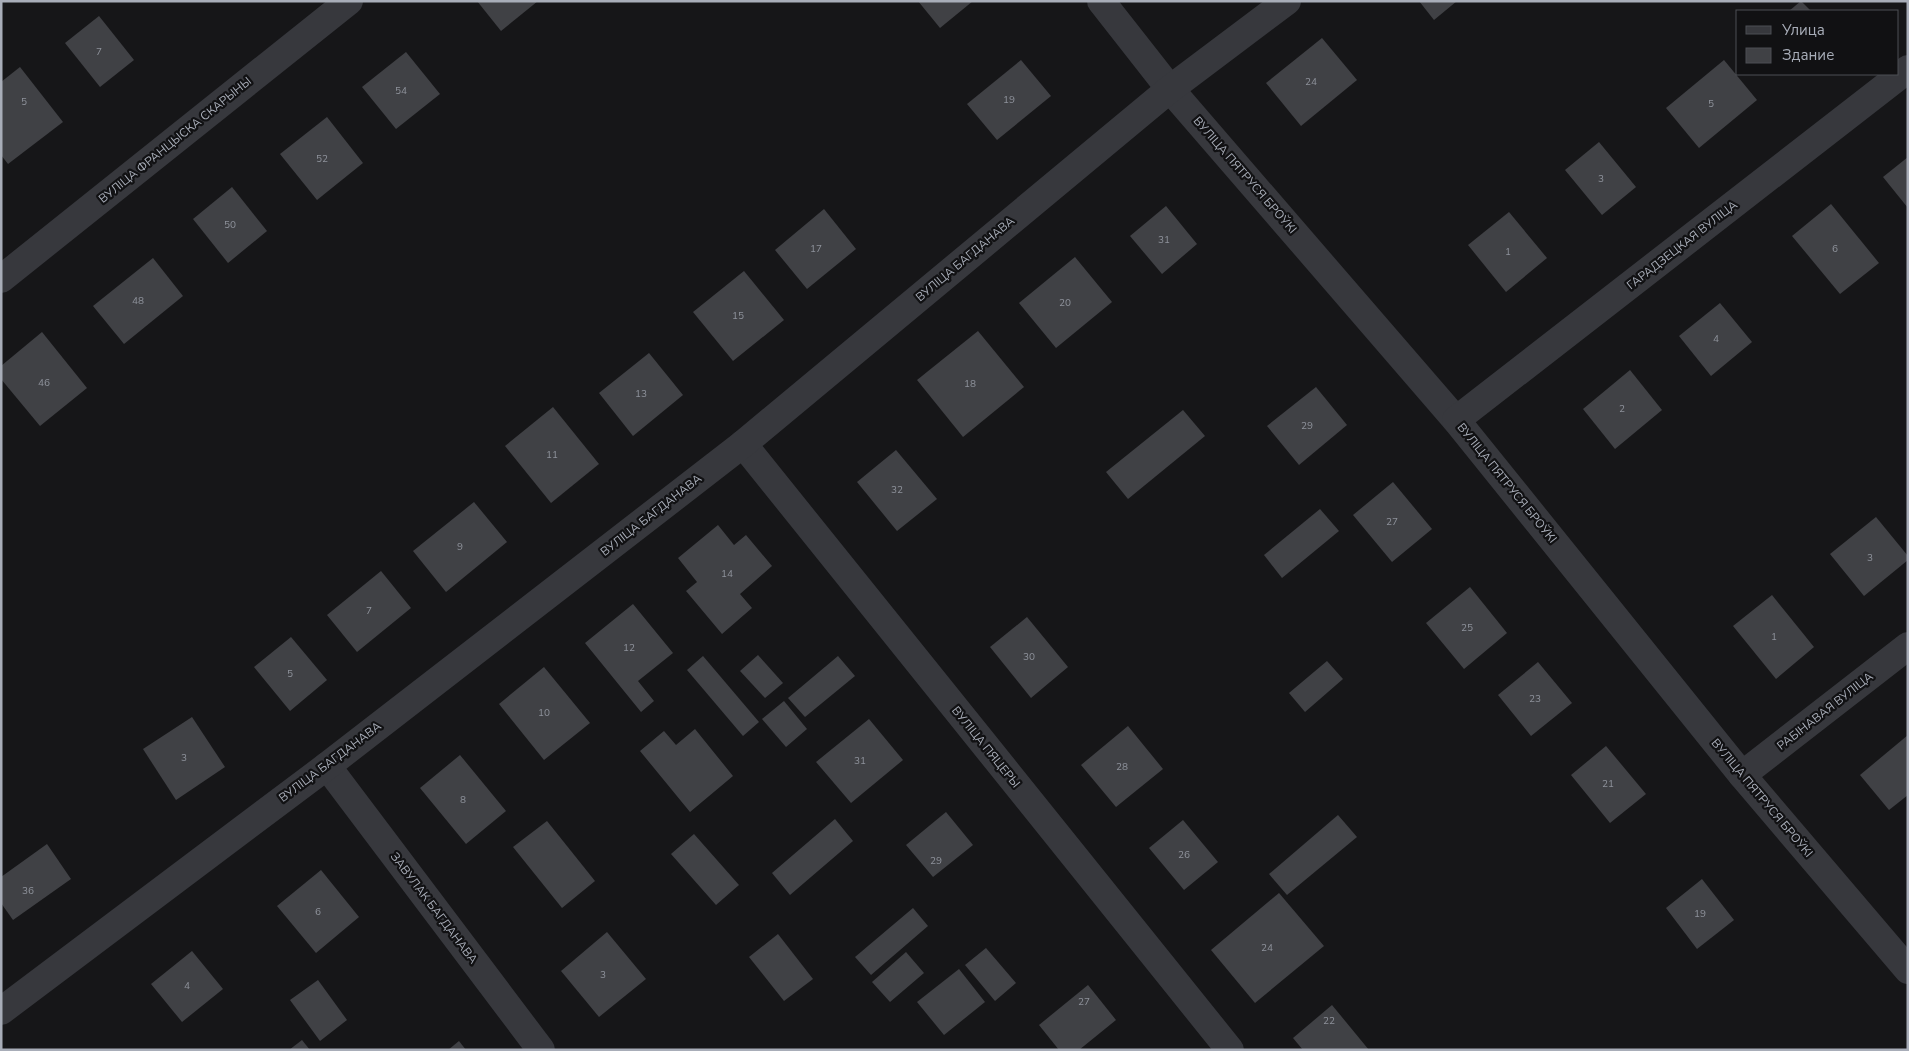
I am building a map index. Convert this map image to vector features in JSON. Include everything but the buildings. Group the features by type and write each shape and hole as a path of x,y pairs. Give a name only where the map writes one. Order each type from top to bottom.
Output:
{"street":[{"name":"ВУЛІЦА ФРАНЦЫСКА СКАРЫНЫ","path":"1,279 349,1"},
{"name":"ВУЛІЦА ПЯТРУСЯ БРОЎКІ","path":"1101,1 1170,88 1456,420 1742,775 1908,970"},
{"name":"ВУЛІЦА БАГДАНАВА","path":"1,1011 327,766 743,444 1170,88 1287,1"},
{"name":"ГАРАДЗЕЦКАЯ ВУЛІЦА","path":"1456,420 1908,69"},
{"name":"ВУЛІЦА ПЯЦЕРЫ","path":"743,444 1230,1050"},
{"name":"РАБІНАВАЯ ВУЛІЦА","path":"1742,775 1908,646"},
{"name":"ЗАВУЛАК БАГДАНАВА","path":"327,766 541,1050"}]}
